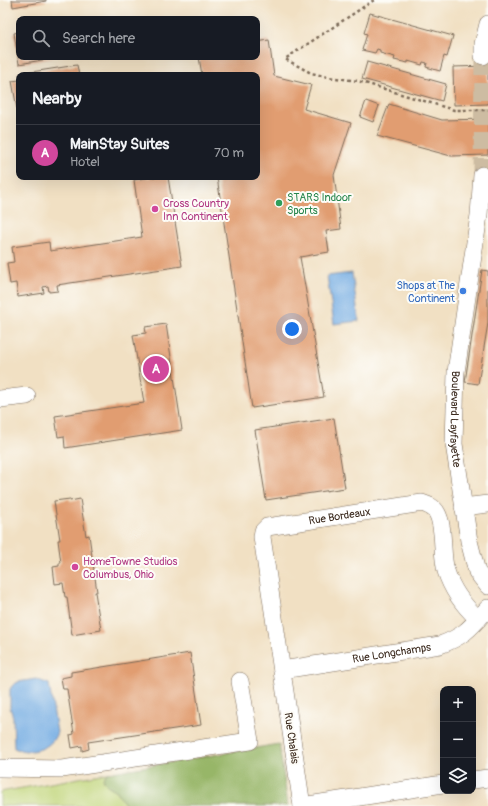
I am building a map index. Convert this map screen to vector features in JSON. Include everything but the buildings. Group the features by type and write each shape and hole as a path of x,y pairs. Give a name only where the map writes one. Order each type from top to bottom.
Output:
{"street":[{"path":"483,56 483,44 488,24"},
{"name":"Boulevard Layfayette","path":"482,175 479,215 456,372 454,444 469,541 478,572 488,586"},
{"path":"0,399 27,396"},
{"name":"Rue Bordeaux","path":"282,670 262,537 263,531 267,526 422,503 430,506 437,512 440,520 445,570 454,592 467,608 483,613"},
{"path":"463,508 488,504"},
{"name":"Rue Longchamps","path":"282,670 440,645 455,640 467,632 483,613"},
{"name":"Rue Chalais","path":"282,670 302,806"},
{"path":"0,768 62,769 250,741 240,681"},
{"path":"476,780 488,778"},
{"path":"302,806 440,784"}],"path":[{"path":"374,0 285,59 311,73 358,81 454,110 488,110"}],"green space":[{"path":"279,744 288,806 126,806 117,791 107,785 103,779 107,773"},
{"path":"107,773 103,779 107,785 117,791 126,806 0,806 0,792"}],"water":[{"path":"352,273 359,321 334,324 327,276"},
{"path":"36,679 49,684 57,732 50,743 45,747 33,751 20,750 14,748 13,717 10,708 10,689 18,682"}],"tunnel":[{"path":"482,175 483,56"}],"place":[{"name":"STARS Indoor Sports","path":"279,203"},
{"name":"Cross Country Inn Continent","path":"155,209"},
{"name":"Shops at The Continent","path":"463,291"},
{"name":"MainStay Suites","path":"156,369"},
{"name":"HomeTowne Studios Columbus, Ohio","path":"75,567"}]}
